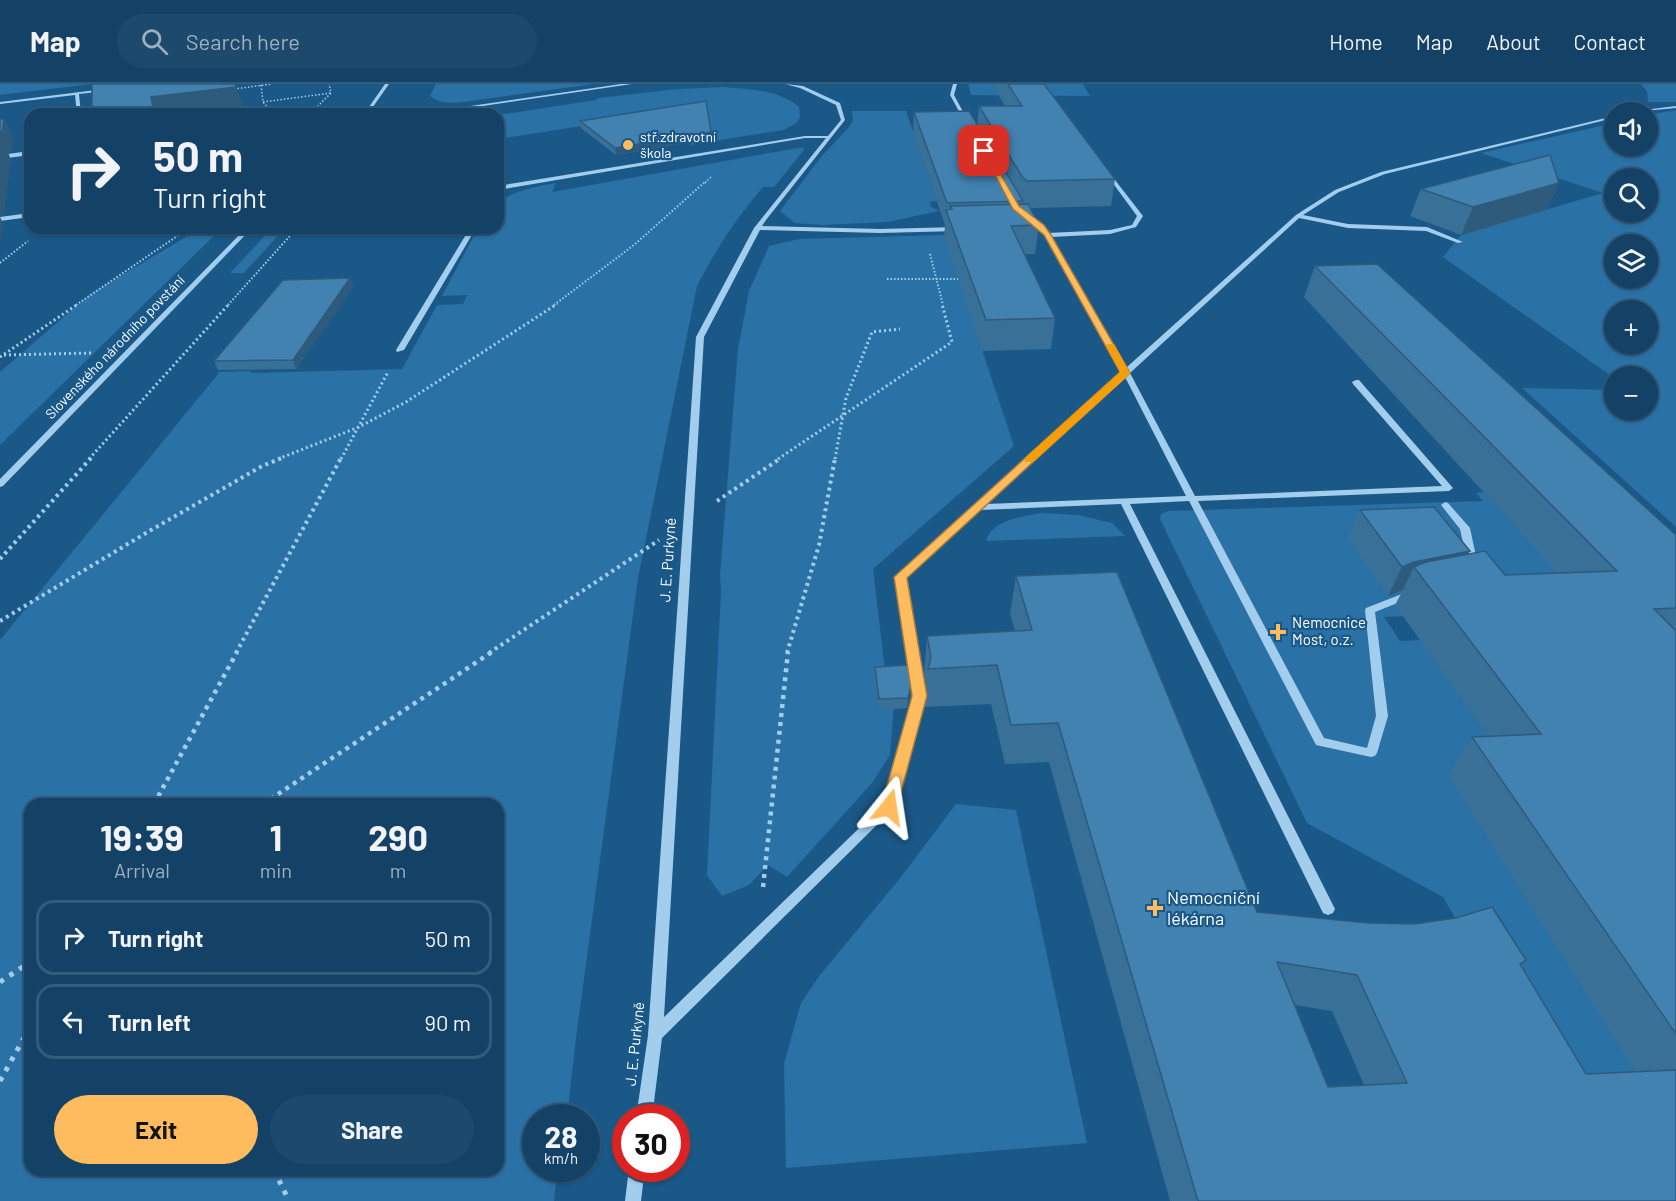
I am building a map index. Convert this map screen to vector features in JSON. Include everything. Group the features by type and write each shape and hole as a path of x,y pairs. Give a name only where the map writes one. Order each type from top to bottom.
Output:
{"street":[{"path":"370,108 387,84"},
{"path":"460,108 630,84"},
{"name":"J. E. Purkyně","path":"646,1104 655,1035 700,337 757,228 826,138 843,120 838,104 812,91 787,84"},
{"path":"955,84 952,95 969,124"},
{"path":"0,103 111,89"},
{"path":"77,93 78,108"},
{"path":"1658,109 1676,107"},
{"path":"655,1035 889,807 919,696 900,577 1298,216 1337,191 1383,173 1604,119"},
{"path":"504,187 804,137 826,138"},
{"path":"0,157 24,154"},
{"path":"1047,235 1110,232 1134,226 1140,216 1114,182"},
{"path":"1024,214 1041,227 1047,235 1126,373 1320,742 1371,753 1382,716 1370,610 1404,595 1426,591"},
{"path":"0,219 24,216"},
{"path":"1298,216 1348,226 1427,229 1460,242"},
{"path":"1030,227 1041,227"},
{"path":"757,228 880,231 962,229"},
{"name":"Slovenského národního povstání","path":"0,484 243,234"},
{"path":"400,350 469,234"},
{"path":"977,507 1449,488 1356,382"},
{"path":"1124,501 1328,909"},
{"path":"1445,505 1466,528 1472,561 1464,577"},
{"path":"633,1201 635,1182"}],"path":[{"path":"229,89 272,84"},
{"path":"329,84 331,93"},
{"path":"261,85 263,102 268,108"},
{"path":"263,102 331,93"},
{"path":"316,108 331,93"},
{"path":"0,621 262,466 358,427 406,402 561,301 634,245 735,156 754,146"},
{"path":"1,356 180,234"},
{"path":"0,559 292,234"},
{"path":"0,263 32,236"},
{"path":"716,490 715,502 952,342 928,248"},
{"path":"887,279 958,279"},
{"path":"763,887 786,658 819,545 846,398 872,332 900,329"},
{"path":"157,798 400,350"},
{"path":"1,356 94,353"},
{"path":"271,798 666,535"},
{"path":"0,982 24,966"},
{"path":"0,1081 24,1038"},
{"path":"277,1176 289,1201"}],"shaded area":[{"path":"0,84 91,84 0,95"},
{"path":"436,84 593,84 450,103 430,96"},
{"path":"968,84 1083,84 1090,96 971,95"},
{"path":"1641,84 1676,84 1676,102 1648,102 1647,91"},
{"path":"722,87 772,93 799,107 800,118 795,124 783,130 690,145 658,114 504,138 504,114 598,98 678,89"},
{"path":"1676,110 1676,527 1522,388 1604,390 1604,420 1658,420 1658,366 1604,366 1604,371 1443,257 1461,235 1603,193 1481,153 1604,125 1604,156 1658,156 1658,113"},
{"path":"852,111 906,111 937,201 931,201 930,206 939,211 888,222 822,225 795,223 780,211 821,157 849,127 853,121"},
{"path":"803,147 804,150 774,187 763,187 753,199 727,235 697,286 638,578 568,1104 522,1104 522,1182 556,1182 554,1201 0,1201 0,640 219,373 216,372 402,369 437,305 463,304 467,295 442,296 475,234 504,234 504,198 534,187 556,183 552,192"},
{"path":"189,234 216,234 0,445 0,372 90,294"},
{"path":"266,234 280,234 244,273 230,273"},
{"path":"944,235 1014,446 873,569 889,704 894,704 890,755 872,783 787,877 768,865 749,885 722,896 707,875 720,575 738,349 749,291 769,246 799,239"},
{"path":"1484,492 1592,609 1384,617 1400,641 1421,640 1514,772 1655,1102 1560,1098 1443,897 1307,823 1160,519 1161,514 1168,511 1483,501 1476,493"},
{"path":"1041,513 1078,515 1112,523 1125,536 986,541 995,528 1001,524"},
{"path":"956,804 1016,810 1087,1143 786,1168 784,1064 801,1003 820,975 901,877"}],"building":[{"path":"92,84 235,84 236,87 151,97 153,108 92,108"},
{"path":"1008,84 1044,84 1115,179 1027,181 1023,178 979,106 1022,106"},
{"path":"706,101 711,132 615,148 580,121"},
{"path":"969,111 1023,201 947,203 914,112"},
{"path":"0,119 4,119 2,132 0,132"},
{"path":"1550,155 1559,183 1473,207 1421,189"},
{"path":"1028,204 1039,225 1011,226 1055,318 986,320 946,210 952,209 950,206"},
{"path":"1377,264 1676,535 1676,608 1654,609 1676,631 1676,1034 1472,737 1541,734 1414,567 1426,562 1485,551 1505,575 1617,571 1315,266"},
{"path":"350,278 293,360 214,361 283,280"},
{"path":"1434,507 1470,551 1414,562 1402,567 1360,510"},
{"path":"1117,572 1257,912 1368,923 1414,924 1456,918 1492,907 1526,960 1520,964 1586,1074 1676,1070 1676,1201 1198,1201 1058,723 1011,725 997,665 928,669 931,657 927,636 1032,630 1016,576","holes":["1277,962 1357,975 1407,1083 1328,1087"]},
{"path":"908,665 911,685 908,698 879,699 875,667"}],"slow traffic":[{"path":"1029,460 1126,373 1111,346"}],"place":[{"name":"stř.zdravotní škola","path":"628,145"},
{"name":"Nemocnice Most, o.z.","path":"1278,632"},
{"name":"Nemocniční lékárna","path":"1155,908"}],"route":[{"path":"889,807 919,696 900,577 1126,373 1047,235 1041,227 1016,207 984,151"}]}
